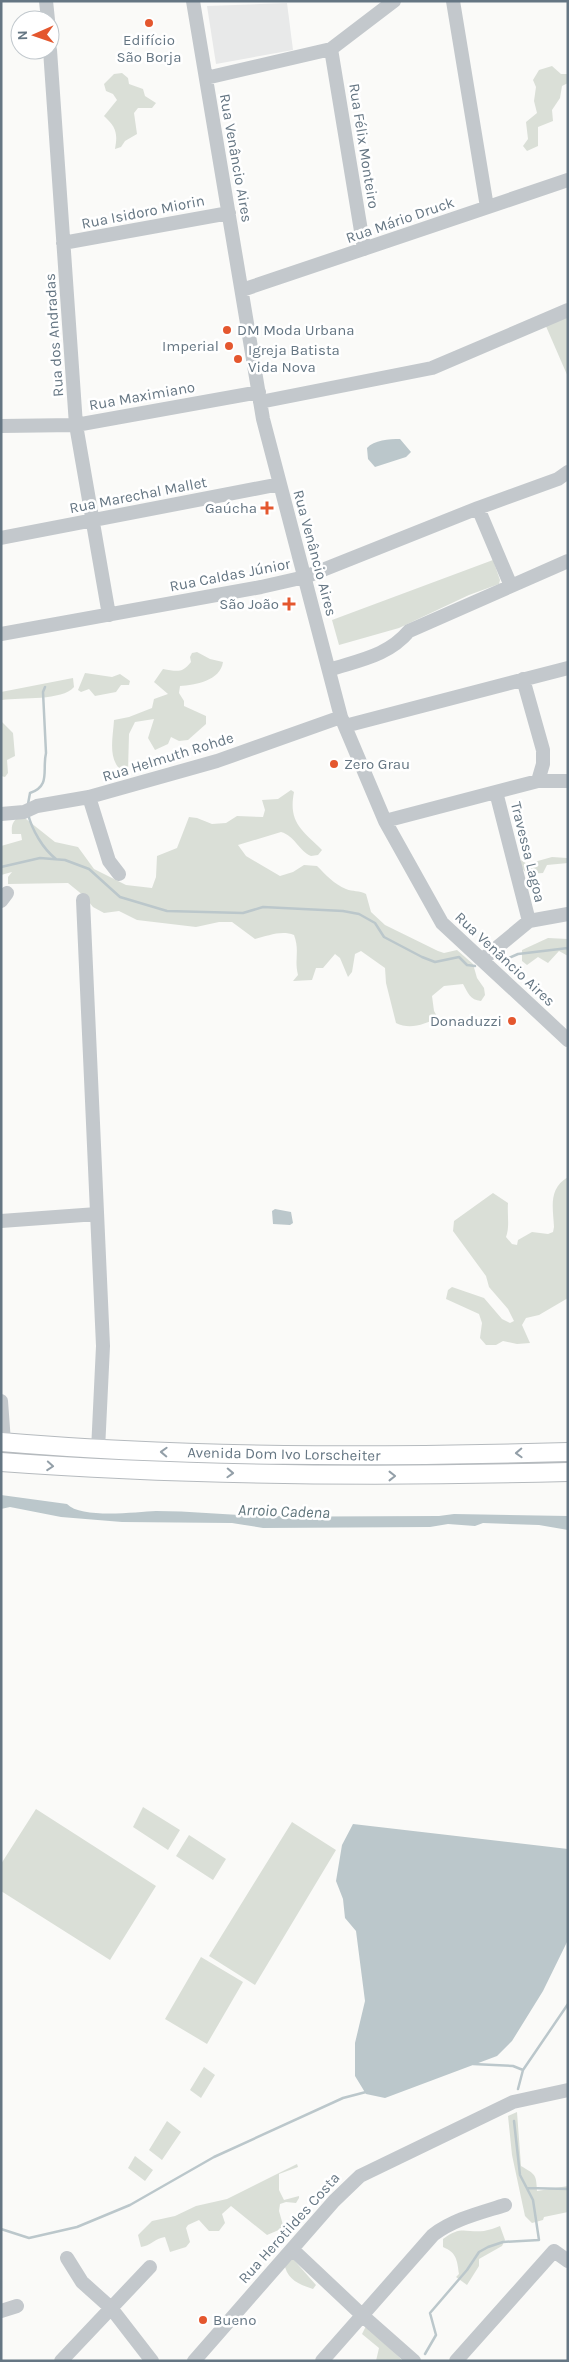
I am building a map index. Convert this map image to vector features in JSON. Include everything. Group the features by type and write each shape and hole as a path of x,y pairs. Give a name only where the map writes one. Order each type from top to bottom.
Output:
{"main road":[{"name":"Avenida Dom Ivo Lorscheiter","path":"2,1442 98,1450 255,1456 568,1452"},
{"name":"Avenida Dom Ivo Lorscheiter","path":"1,1462 96,1469 276,1474 448,1475 568,1472"}],"street":[{"name":"Rua Venâncio Aires","path":"193,1 260,397 280,484 343,722 385,821 442,923 568,1040"},
{"path":"206,78 331,49 394,1"},
{"path":"453,1 486,207"},
{"name":"Rua Félix Monteiro","path":"331,49 364,249"},
{"name":"Rua dos Andradas","path":"51,60 76,425 109,615"},
{"name":"Rua Mário Druck","path":"242,290 568,180"},
{"name":"Rua Isidoro Miorin","path":"63,243 229,213"},
{"name":"Rua Maximiano","path":"1,426 76,425 432,368 568,310"},
{"name":"Rua Caldas Júnior","path":"1,634 304,577 478,508 558,479 568,472"},
{"name":"Rua Marechal Mallet","path":"1,538 280,484"},
{"path":"478,508 511,586"},
{"path":"329,670 381,654 398,644 408,631 568,561"},
{"name":"Rua Helmuth Rohde","path":"1,814 89,797 343,722 568,668"},
{"path":"524,679 544,750 543,764 538,782"},
{"path":"385,821 538,782 568,781"},
{"name":"Travessa Lagoa","path":"496,792 529,921"},
{"path":"89,797 110,861 119,874"},
{"path":"83,900 103,1346 98,1450"},
{"path":"482,960 529,921 568,914"},
{"path":"1,1221 97,1214"},
{"path":"1,1401 2,1442"},
{"name":"Rua Herotildes Costa","path":"194,2361 334,2200 360,2176 513,2102 568,2090"},
{"path":"322,2361 433,2235 444,2226 505,2206"},
{"path":"292,2249 362,2316 414,2361"},
{"path":"456,2361 554,2251 568,2261"},
{"path":"67,2258 82,2282 111,2308 152,2361"},
{"path":"61,2361 150,2267"},
{"path":"1,2311 16,2306"}],"shaded area":[{"path":"287,3 293,50 216,64 207,6"},
{"path":"552,66 561,74 568,74 568,83 562,86 560,98 552,110 553,121 538,127 538,146 527,151 523,146 528,139 526,122 537,113 534,101 536,87 533,80 539,70"},
{"path":"122,73 128,78 129,84 143,89 145,96 156,103 152,108 138,108 134,113 137,134 125,141 121,147 115,149 115,131 104,116 117,100 113,94 106,91 104,84 114,74"},
{"path":"568,314 568,377 545,324"},
{"path":"400,439 411,452 406,457 375,467 368,459 367,448 370,445 382,440"},
{"path":"493,560 500,580 499,584 469,595 399,628 339,645 332,620"},
{"path":"197,652 210,659 223,662 217,674 212,678 199,683 180,686 179,693 184,701 184,706 206,716 206,724 188,740 179,741 171,737 168,744 155,750 148,738 154,719 135,722 129,734 128,771 123,772 118,767 113,755 114,720 129,717 152,708 154,699 168,694 154,682 163,669 182,670 191,662 190,657 192,653"},
{"path":"85,673 112,677 120,674 130,681 129,685 121,685 116,692 95,696 89,689 81,692 78,690"},
{"path":"73,678 74,687 61,695 2,700 1,703 1,692"},
{"path":"1,721 13,733 15,756 7,760 8,773 5,777 1,776"},
{"path":"291,790 294,792 293,811 298,825 322,850 318,855 311,856 303,851 290,837 281,832 238,845 246,856 280,876 293,872 304,865 317,866 330,879 342,887 366,894 371,912 385,925 438,951 444,953 457,950 473,964 477,978 484,988 485,995 481,1001 472,998 463,984 444,986 432,996 434,1011 438,1018 412,1026 401,1025 396,1023 386,983 385,968 361,951 355,954 352,972 348,977 340,958 335,954 323,968 316,968 312,980 293,981 298,975 297,946 294,935 279,933 255,939 232,922 219,922 196,927 137,920 119,911 104,913 93,907 84,896 68,883 8,884 8,877 12,872 1,875 1,846 22,840 21,834 12,834 12,825 21,815 55,842 78,847 94,869 126,885 152,888 156,877 157,856 177,848 189,817 212,824 226,823 237,816 263,817 265,810 262,800 278,799"},
{"path":"552,857 567,858 568,863 547,865 543,873 527,874 521,867 521,860 527,864"},
{"path":"548,938 568,939 568,956 559,951 548,963 538,957 527,965 522,961 522,950"},
{"path":"568,1177 568,1298 539,1315 526,1318 522,1325 530,1343 517,1344 503,1341 496,1345 486,1345 480,1338 482,1323 479,1314 446,1299 448,1290 452,1287 484,1298 502,1319 510,1323 514,1321 508,1309 489,1287 486,1276 453,1231 454,1221 493,1193 508,1203 506,1237 512,1244 517,1245 518,1240 532,1232 548,1234 553,1232 554,1227 553,1199 557,1187"},
{"path":"275,1209 291,1212 293,1223 290,1225 273,1224 272,1211"},
{"name":"Arroio Cadena","path":"1,1495 67,1504 74,1509 84,1512 109,1514 156,1511 285,1516 439,1516 454,1514 568,1516 568,1530 539,1525 483,1523 475,1526 448,1524 430,1527 263,1528 232,1523 122,1522 61,1517 10,1507 1,1509"},
{"path":"143,1807 180,1830 168,1850 133,1827"},
{"path":"36,1809 156,1886 110,1960 1,1891 1,1864"},
{"path":"292,1822 336,1850 255,1985 209,1956"},
{"path":"353,1824 568,1849 568,1940 543,1991 512,2041 497,2056 385,2098 366,2094 355,2076 355,2043 365,2001 356,1931 345,1918 343,1899 336,1881 342,1845"},
{"path":"189,1835 226,1859 213,1880 176,1856"},
{"path":"201,1957 243,1982 207,2044 165,2019"},
{"path":"204,2067 215,2075 201,2098 190,2090"},
{"path":"517,2112 521,2166 530,2171 534,2176 537,2191 568,2186 568,2212 544,2217 543,2220 532,2223 525,2216 512,2155 508,2116"},
{"path":"167,2121 181,2132 162,2160 149,2150"},
{"path":"135,2156 153,2170 145,2181 128,2168"},
{"path":"297,2164 298,2167 279,2174 279,2190 284,2200 299,2196 296,2203 286,2202 280,2204 279,2211 283,2225 281,2229 267,2235 231,2206 222,2214 225,2223 219,2231 209,2231 199,2220 188,2225 186,2228 190,2242 186,2247 170,2252 165,2237 141,2247 138,2235 152,2221 175,2216 196,2206 227,2199"},
{"path":"500,2226 505,2240 502,2246 479,2259 479,2266 467,2285 456,2277 459,2274 457,2261 454,2254 443,2247 443,2239 454,2232 464,2230 484,2231"},
{"path":"289,2260 294,2260 316,2285 313,2289 300,2284 289,2276 285,2267"},
{"path":"366,2326 403,2361 376,2361 379,2348 362,2334"}],"waterway":[{"path":"28,804 30,793 41,786 44,777 46,753 43,692 45,687"},
{"path":"28,814 39,839 56,859"},
{"path":"1,867 40,858 65,860 89,869 120,897 167,911 243,913 263,907 343,911 359,914 375,923 384,937 422,957 435,962 459,957 467,965 475,966"},
{"path":"500,962 518,954 568,948"},
{"path":"518,2089 523,2070 568,2004"},
{"path":"473,2064 513,2066 523,2070"},
{"path":"1,2229 29,2238 77,2227 130,2205 214,2157 343,2098 366,2092"},
{"path":"425,2354 436,2335 430,2313 467,2270 479,2252 503,2242 539,2240 533,2200 520,2175 514,2121"},
{"path":"527,2188 568,2189"}],"place":[{"name":"Edifício São Borja","path":"149,23"},
{"name":"DM Moda Urbana","path":"227,330"},
{"name":"Imperial","path":"229,346"},
{"name":"Igreja Batista Vida Nova","path":"238,359"},
{"name":"Gaúcha","path":"267,508"},
{"name":"São João","path":"289,604"},
{"name":"Zero Grau","path":"334,764"},
{"name":"Donaduzzi","path":"512,1021"},
{"name":"Bueno","path":"203,2320"}]}
